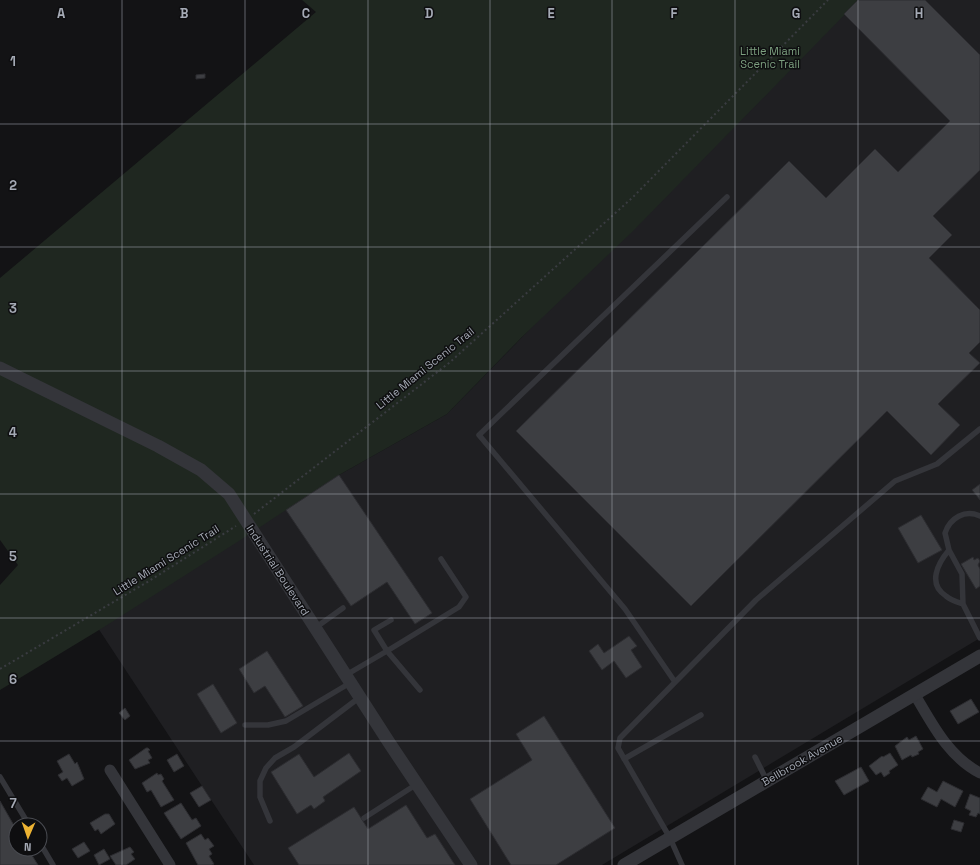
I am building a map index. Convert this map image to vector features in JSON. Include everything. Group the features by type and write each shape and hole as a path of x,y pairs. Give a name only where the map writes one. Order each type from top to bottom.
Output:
{"street":[{"name":"Industrial Boulevard","path":"0,368 158,446 201,470 229,494 348,679 471,865"},
{"name":"Bellbrook Avenue","path":"624,865 980,656"},
{"path":"915,695 945,745 961,762 980,773"},
{"path":"110,770 170,865"}],"lane":[{"path":"675,682 625,610 479,435 728,197"},
{"path":"682,865 670,838 618,748 620,738 756,600 895,481 937,464 980,429"},
{"path":"980,516 972,512 952,520 945,533 949,550 962,574 963,604 980,638"},
{"path":"949,550 936,569 936,582 939,590 946,596 963,604"},
{"path":"244,725 268,725 286,721 386,651 459,607 466,597 441,559"},
{"path":"315,628 343,608"},
{"path":"391,620 374,630 386,651 420,690"},
{"path":"270,821 260,797 260,781 266,768 275,758 294,747 360,697"},
{"path":"624,759 701,715"},
{"path":"755,758 767,781"},
{"path":"0,777 24,817"},
{"path":"364,818 417,784"},
{"path":"48,856 54,865"}],"path":[{"name":"Little Miami Scenic Trail","path":"0,668 149,581 246,520 448,363 632,198 828,0"}],"shaded area":[{"path":"851,0 980,0 980,638 602,865 254,865 98,628 339,475 447,414"}],"green space":[{"path":"302,0 859,0 632,232 522,337 447,414 339,475 104,627 0,690 0,585 18,565 0,540 0,278 316,12"}],"building":[{"path":"858,0 925,0 980,55 980,170 933,216 952,235 929,258 980,310 980,342 969,353 980,363 938,404 960,425 931,455 887,411 691,606 516,431 789,161 826,198 875,149 898,172 950,121 844,14"},
{"path":"205,74 205,78 196,79 196,75"},
{"path":"339,475 432,613 415,624 387,582 351,606 286,510"},
{"path":"980,484 980,500 972,490"},
{"path":"921,515 942,550 918,563 898,528"},
{"path":"973,557 974,560 978,558 980,561 978,565 980,569 980,586 976,589 961,564"},
{"path":"629,636 637,646 631,650 642,667 626,678 614,661 602,670 589,651 598,644 604,653"},
{"path":"267,651 303,706 285,717 265,686 254,693 239,669"},
{"path":"213,684 237,723 221,733 197,694"},
{"path":"971,699 979,712 958,724 950,711"},
{"path":"125,708 130,716 125,720 119,713"},
{"path":"544,716 615,828 556,865 511,865 470,799 532,760 516,734"},
{"path":"916,736 923,749 918,752 919,754 912,757 911,755 902,760 895,746 907,737 909,740"},
{"path":"146,748 150,750 148,751 152,758 148,760 150,763 135,769 129,760"},
{"path":"349,753 361,771 323,797 325,801 314,809 311,805 297,814 271,772 299,754 314,777"},
{"path":"890,753 898,765 889,771 890,773 884,777 881,772 876,775 869,766 882,756 883,757"},
{"path":"69,754 75,764 77,762 84,779 72,786 67,778 62,781 58,775 63,772 57,761"},
{"path":"177,754 184,766 174,772 167,760"},
{"path":"861,767 869,781 844,795 835,781"},
{"path":"157,773 158,775 161,774 164,779 162,781 174,800 161,807 151,790 147,792 142,783"},
{"path":"943,781 963,791 955,807 941,799 937,807 921,799 928,787 937,792"},
{"path":"202,786 211,800 199,807 190,793"},
{"path":"970,794 980,798 980,814 978,813 976,817 969,815 971,811 965,808"},
{"path":"0,801 9,817 8,857 33,857 38,865 0,865"},
{"path":"181,803 192,820 196,818 201,826 181,839 164,813"},
{"path":"406,805 427,838 435,834 455,865 299,865 288,848 354,807 368,829"},
{"path":"105,814 109,814 115,824 101,834 98,829 95,831 90,823"},
{"path":"954,820 964,823 961,832 951,829"},
{"path":"201,834 205,840 208,838 214,846 209,849 212,854 209,856 214,864 212,865 198,865 186,843"},
{"path":"84,842 90,851 78,858 72,849"},
{"path":"130,847 134,852 131,854 135,859 126,865 116,865 110,856"},
{"path":"104,849 110,859 99,865 94,855"}]}
